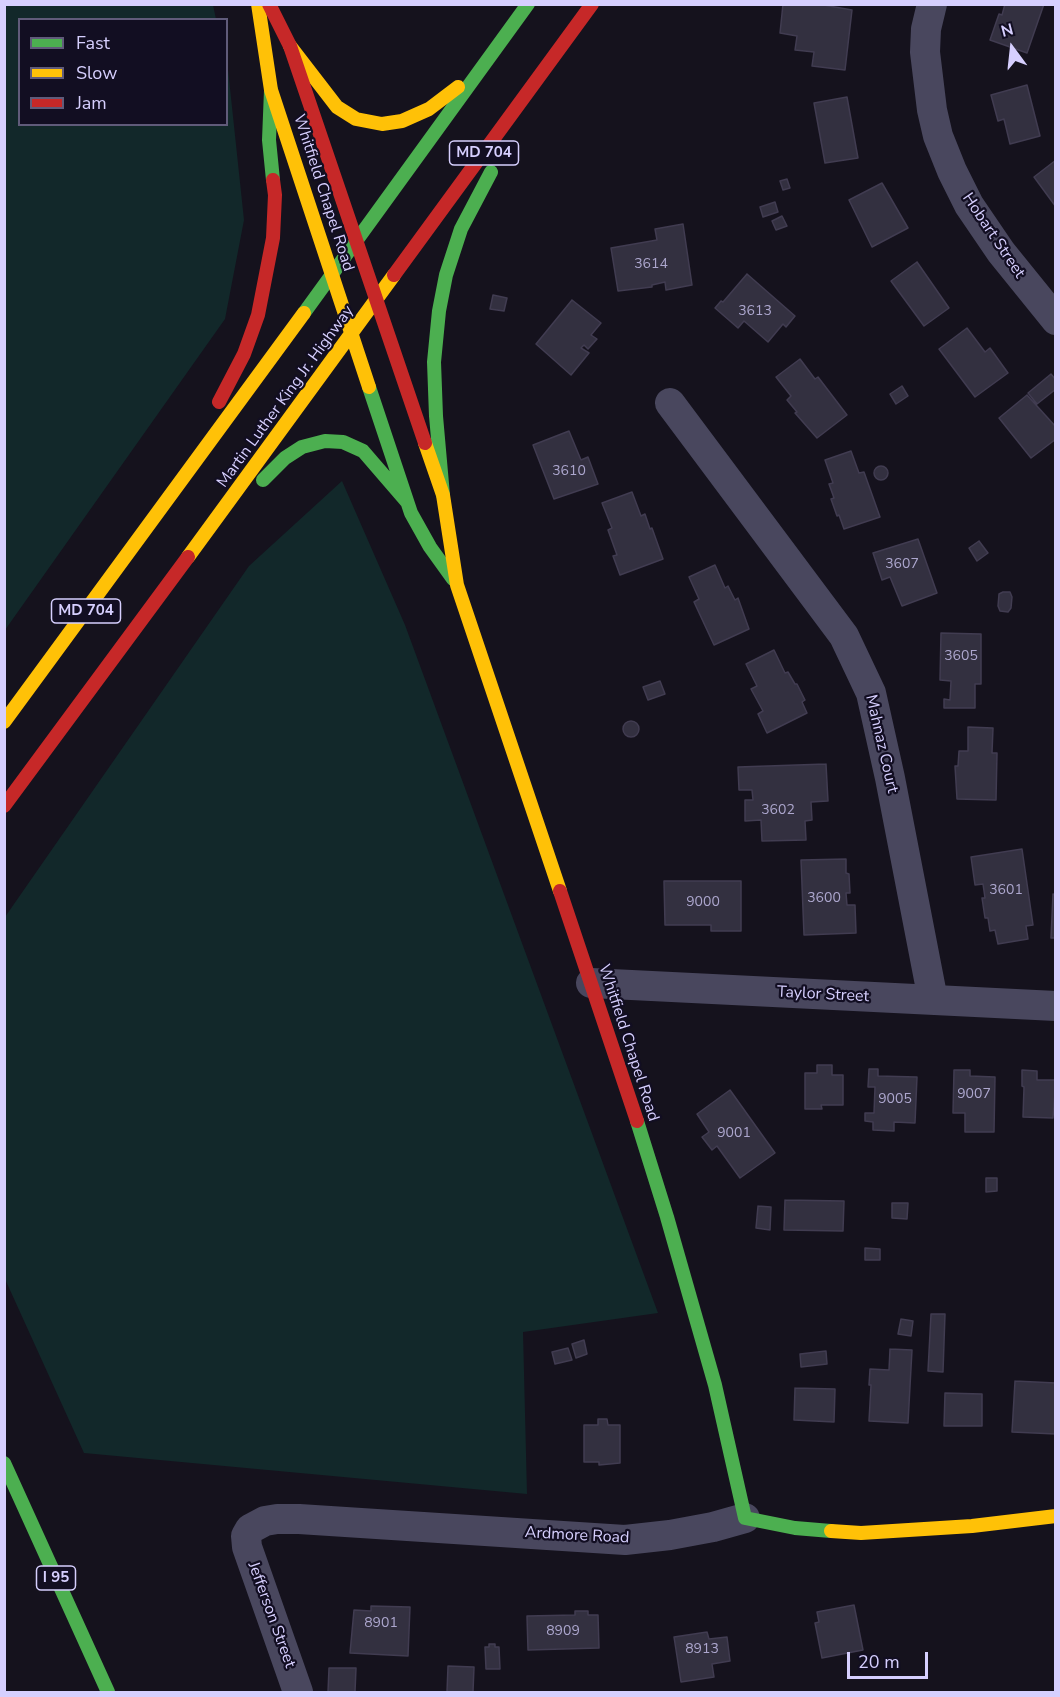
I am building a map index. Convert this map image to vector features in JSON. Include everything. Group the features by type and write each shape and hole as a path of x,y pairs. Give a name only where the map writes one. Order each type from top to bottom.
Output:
{"main road":[{"name":"Whitfield Chapel Road","path":"258,4 271,90 407,502 430,547 457,585"},
{"name":"Whitfield Chapel Road","path":"269,4 290,46 443,495 457,585 667,1217 715,1385 745,1518"},
{"name":"Martin Luther King Jr. Highway","path":"4,722 333,276 528,4"},
{"name":"Martin Luther King Jr. Highway","path":"4,806 205,536 592,4"},
{"path":"290,46 337,107 356,119 382,124 402,121 429,109 479,71"},
{"path":"443,495 434,362 439,311 446,275 461,229 540,76"},
{"path":"167,499 244,354 258,315 273,238 275,195 269,140 271,90"},
{"path":"205,536 285,458 302,447 325,441 343,442 363,451 407,502"},
{"name":"I 95","path":"4,1463 108,1692"},
{"name":"Ardmore Road","path":"745,1518 795,1528 861,1533 972,1526 1056,1516"}],"street":[{"name":"Hobart Street","path":"932,4 926,29 925,52 932,110 938,136 969,205 1001,252 1055,319"},
{"name":"Mahnaz Court","path":"670,403 844,636 871,693 933,1000"},
{"name":"Taylor Street","path":"591,983 1056,1006"},
{"name":"Ardmore Road","path":"246,1536 250,1529 265,1521 300,1519 625,1540 670,1535 745,1518"},
{"name":"Jefferson Street","path":"246,1536 247,1548 298,1692"}],"green space":[{"path":"5,4 213,5 216,18 18,18 18,126 228,126 228,69 244,220 225,319 5,630"},
{"path":"342,481 405,625 658,1313 523,1332 527,1494 84,1453 5,1279 5,917 249,566"}],"building":[{"path":"783,4 818,4 852,10 845,70 812,66 814,52 795,50 797,36 780,33"},
{"path":"1005,4 1044,4 1027,53 990,40"},
{"path":"1027,85 1040,136 1010,144 1004,119 998,121 991,95"},
{"path":"847,97 858,158 825,163 814,103"},
{"path":"1056,160 1056,207 1034,177"},
{"path":"787,179 790,188 783,190 780,181"},
{"path":"882,183 908,228 872,247 849,200"},
{"path":"775,202 778,212 763,217 760,207"},
{"path":"782,216 787,226 776,230 772,221"},
{"path":"683,224 692,285 666,290 665,282 652,285 652,287 618,291 611,248 657,240 655,229"},
{"path":"917,262 949,308 924,326 891,281"},
{"path":"747,274 795,316 786,327 783,324 768,342 744,321 738,328 715,308"},
{"path":"493,295 507,298 504,311 490,309"},
{"path":"572,300 601,323 591,335 597,339 588,349 584,345 581,348 589,353 571,375 536,344"},
{"path":"967,328 985,352 990,348 1008,373 975,397 939,349"},
{"path":"800,359 815,379 818,377 847,415 817,438 795,413 797,412 787,400 791,396 776,377"},
{"path":"1051,374 1056,380 1056,389 1037,404 1028,393"},
{"path":"902,386 908,396 896,404 890,394"},
{"path":"1027,395 1056,427 1056,439 1031,458 999,418"},
{"path":"569,431 581,460 588,457 598,484 554,499 533,445"},
{"path":"851,451 859,473 864,472 880,517 844,529 831,499 834,498 829,484 833,483 825,460"},
{"path":"881,466 886,468 888,473 886,478 881,480 876,478 874,473 876,468"},
{"path":"632,492 641,516 645,514 650,529 652,528 663,559 620,575 613,556 617,555 608,530 612,528 602,503"},
{"path":"918,539 937,593 902,606 890,577 882,580 873,553"},
{"path":"979,541 988,553 977,561 969,548"},
{"path":"715,565 725,588 728,586 735,600 738,598 749,629 714,645 694,602 699,599 689,577"},
{"path":"1010,592 1012,597 1011,608 1008,612 1000,611 998,606 999,594"},
{"path":"941,633 981,634 981,684 975,684 975,708 944,708 944,699 950,700 951,681 940,680"},
{"path":"774,650 785,673 788,672 797,684 805,700 802,702 807,713 767,733 758,714 763,711 751,689 757,686 746,664"},
{"path":"660,681 665,694 648,700 643,687"},
{"path":"628,721 634,721 639,729 637,735 628,737 623,732 623,726"},
{"path":"968,727 993,728 992,753 997,753 996,800 957,799 955,766 958,766 959,751 968,751"},
{"path":"826,764 828,801 811,802 812,820 805,821 806,840 762,841 761,820 745,821 745,800 753,800 752,790 739,790 738,767"},
{"path":"1022,849 1033,925 1026,926 1028,939 998,944 995,930 990,931 988,918 985,918 982,898 985,898 983,884 975,885 971,857"},
{"path":"846,859 850,893 846,893 847,905 855,905 856,933 804,935 801,860"},
{"path":"664,881 741,881 741,931 711,931 711,925 665,925"},
{"path":"1053,894 1056,895 1056,938 1051,938"},
{"path":"817,1065 832,1065 832,1075 843,1075 843,1105 821,1105 822,1109 805,1109 805,1073 817,1073"},
{"path":"869,1069 878,1069 878,1076 917,1077 915,1123 894,1122 894,1131 873,1130 873,1122 865,1121 865,1113 874,1113 875,1087 868,1087"},
{"path":"954,1070 970,1070 970,1076 995,1077 994,1132 965,1132 965,1113 953,1113"},
{"path":"1022,1070 1037,1071 1037,1080 1056,1080 1053,1118 1023,1117"},
{"path":"730,1090 775,1153 740,1178 717,1146 712,1150 702,1137 709,1132 697,1114"},
{"path":"986,1178 997,1178 997,1191 986,1192"},
{"path":"785,1200 844,1201 843,1231 784,1230"},
{"path":"892,1203 908,1203 907,1219 892,1218"},
{"path":"758,1206 771,1207 770,1230 756,1228"},
{"path":"865,1248 880,1249 880,1260 865,1260"},
{"path":"931,1314 945,1314 943,1372 928,1371"},
{"path":"901,1319 913,1321 911,1336 898,1334"},
{"path":"584,1340 587,1354 576,1358 572,1344"},
{"path":"568,1348 572,1360 555,1364 552,1352"},
{"path":"890,1349 912,1350 908,1423 869,1421 870,1369 889,1370"},
{"path":"826,1351 827,1364 801,1367 800,1354"},
{"path":"1015,1381 1056,1383 1056,1434 1012,1432"},
{"path":"795,1388 835,1389 834,1422 794,1420"},
{"path":"945,1393 982,1394 982,1426 944,1426"},
{"path":"598,1419 607,1419 608,1425 620,1425 620,1463 599,1465 599,1462 584,1462 584,1425 598,1425"},
{"path":"854,1605 863,1650 822,1658 815,1623 819,1622 817,1612"},
{"path":"371,1606 410,1607 408,1656 350,1653 354,1610 371,1611"},
{"path":"575,1611 588,1611 588,1615 598,1615 599,1648 528,1650 527,1616 575,1615"},
{"path":"707,1632 709,1639 727,1637 730,1661 712,1664 714,1677 681,1682 674,1637"},
{"path":"489,1644 499,1647 500,1669 486,1669 485,1647 489,1647"},
{"path":"448,1666 474,1667 473,1692 447,1692"},
{"path":"329,1668 356,1668 355,1692 328,1692"}],"traffic: fast":[{"path":"304,313 528,4"},
{"path":"271,90 269,140 273,180"},
{"path":"443,495 434,362 439,311 446,275 461,229 491,172"},
{"path":"369,387 411,513 430,547 453,579"},
{"path":"263,480 285,458 302,447 325,441 343,442 363,451 407,502"},
{"path":"637,1121 715,1385 745,1518 795,1528 831,1531"},
{"path":"4,1463 108,1692"}],"traffic: slow":[{"path":"258,4 271,90 369,387"},
{"path":"290,46 337,107 356,119 382,124 402,121 429,109 458,87"},
{"path":"188,557 394,275"},
{"path":"4,722 304,313"},
{"path":"425,443 443,495 457,585 560,891"},
{"path":"831,1531 861,1533 972,1526 1056,1516"}],"traffic: jam":[{"path":"269,4 290,46 425,443"},
{"path":"394,275 592,4"},
{"path":"219,402 244,354 258,315 273,238 275,195 273,180"},
{"path":"4,806 188,557"},
{"path":"560,891 637,1121"}]}
